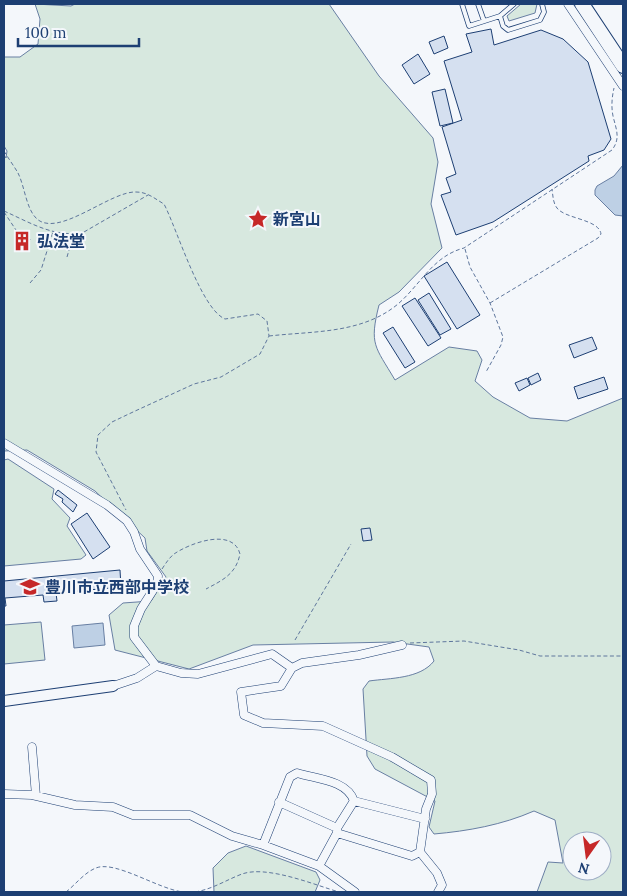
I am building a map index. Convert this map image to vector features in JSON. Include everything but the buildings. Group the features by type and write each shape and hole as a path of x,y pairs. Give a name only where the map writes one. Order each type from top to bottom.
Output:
{"highway":[{"path":"582,4 620,72"},
{"path":"588,4 623,57"}],"street":[{"path":"568,4 620,72 623,86"},
{"path":"4,443 81,488 126,521 134,532 149,565 158,576 157,584 141,609 134,626 134,636 156,666 181,673 198,674 272,654 292,668"},
{"path":"402,645 360,655 302,663 292,668 281,686 241,692 244,715 263,723 322,726 411,767 431,780 432,794 426,809 420,852 437,873 442,890"},
{"path":"4,701 113,686 137,678 156,666"},
{"path":"32,747 36,796"},
{"path":"263,844 290,777 297,773 345,787 352,793 354,801 319,866"},
{"path":"4,794 36,796 76,805 113,807 133,815 190,815 232,836 263,844 319,866 354,892"},
{"path":"354,801 425,819"},
{"path":"279,802 337,831 412,856 420,852"}],"lane":[{"path":"462,4 469,26 500,16 514,4"},
{"path":"478,4 484,21"},
{"path":"500,16 503,26 508,30 536,22 543,16 542,4"}],"path":[{"path":"269,336 361,325 397,305 436,261 454,250 464,248 616,145 618,134 612,104 614,87 620,72"},
{"path":"4,151 18,174 32,211 36,218 44,223 58,224 129,193 148,194 164,204 204,296 214,312 224,319 258,314 267,321 269,336 266,346 260,354 221,377 194,384 112,422 98,435 96,452 127,512"},
{"path":"490,303 598,238 601,234 597,226 559,211 554,203 552,189"},
{"path":"4,212 53,232 74,235 84,232 148,194"},
{"path":"4,212 18,233"},
{"path":"30,283 41,270 53,232"},
{"path":"67,257 74,235"},
{"path":"464,248 470,267 490,303 502,337 501,344 486,372"},
{"path":"158,576 168,560 180,551 212,540 225,539 234,544 240,554 236,569 220,582 206,589"},
{"path":"295,640 351,544"},
{"path":"402,645 414,642 449,640 519,650 540,656 623,656"},
{"path":"66,892 94,868 105,866 116,867 169,891 183,892"},
{"path":"195,892 213,888 243,874 257,872 289,878 339,892"},
{"path":"4,886 5,892"}],"shaded area":[{"path":"35,4 71,6 75,4 329,4 379,76 433,138 438,162 431,204 442,248 399,292 379,305 376,318 374,337 376,345 395,380 449,347 477,351 482,360 475,381 493,397 530,418 567,421 623,398 623,892 537,892 548,862 562,863 562,881 612,881 612,831 562,831 562,858 555,820 534,811 485,827 434,834 429,827 435,801 375,769 367,756 363,689 369,681 404,677 428,667 434,661 429,647 393,642 253,645 189,669 115,650 109,615 123,603 151,601 166,577 147,551 145,538 95,491 27,450 4,451 4,155 6,158 7,151 4,146 4,57 20,57 38,44 40,19"},
{"path":"521,4 537,4 535,13 509,21 507,16"},
{"path":"8,459 54,489 52,499 70,518 67,526 86,555 81,559 4,566 4,460"},
{"path":"41,622 45,660 4,664 4,625"},
{"path":"246,846 316,872 320,880 315,892 214,892 213,868 228,853"}],"water":[{"path":"623,165 623,216 615,215 595,195 595,190 597,186 614,176"},
{"path":"103,623 105,645 74,648 72,626"}],"place":[{"name":"新宮山","path":"258,219"},
{"name":"弘法堂","path":"22,241"},
{"name":"豊川市立西部中学校","path":"30,587"}]}
